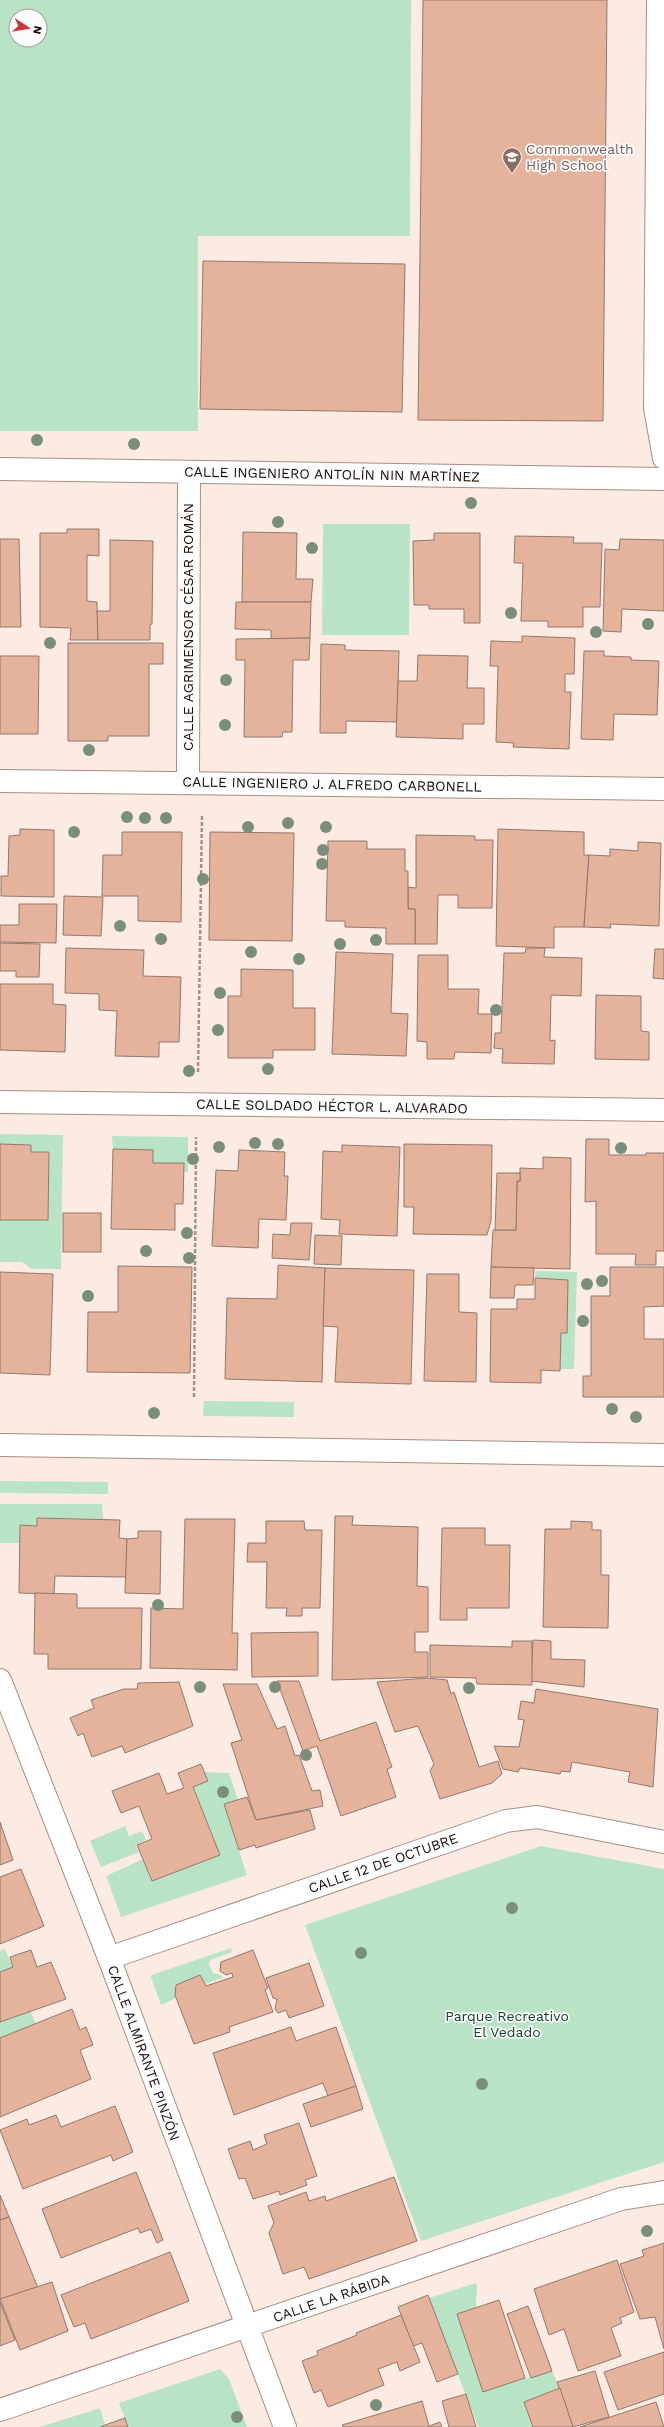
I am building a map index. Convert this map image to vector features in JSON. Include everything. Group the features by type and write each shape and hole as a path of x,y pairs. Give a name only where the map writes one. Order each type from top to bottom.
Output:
{"street":[{"path":"658,0 655,408 664,458"},
{"name":"CALLE INGENIERO ANTOLÍN NIN MARTÍNEZ","path":"0,469 664,479"},
{"name":"CALLE AGRIMENSOR CÉSAR ROMÁN","path":"188,782 189,472"},
{"name":"CALLE INGENIERO J. ALFREDO CARBONELL","path":"0,781 188,782 664,789"},
{"name":"CALLE SOLDADO HÉCTOR L. ALVARADO","path":"0,1102 664,1110"},
{"path":"0,1445 664,1455"},
{"name":"CALLE ALMIRANTE PINZÓN","path":"0,1680 109,1958 285,2427"},
{"name":"CALLE 12 DE OCTUBRE","path":"109,1958 506,1821 537,1817 664,1842"},
{"name":"CALLE LA RÁBIDA","path":"0,2410 247,2328 621,2199 664,2192"}],"green space":[{"path":"0,0 411,0 410,236 198,236 198,431 0,431"},
{"path":"323,524 410,524 409,635 322,635"},
{"path":"0,1134 63,1135 61,1269 32,1269 22,1262 0,1262 0,1220 48,1220 49,1153 31,1152 31,1145 0,1144"},
{"path":"112,1136 188,1137 188,1172 183,1172 184,1163 153,1163 152,1150 113,1149"},
{"path":"536,1271 577,1272 574,1369 560,1369 561,1333 567,1333 568,1280 535,1278"},
{"path":"204,1401 294,1402 294,1417 203,1416"},
{"path":"0,1481 108,1482 108,1494 0,1493"},
{"path":"0,1504 102,1504 103,1519 38,1518 37,1526 20,1525 20,1543 0,1543"},
{"path":"205,1772 229,1773 238,1800 224,1805 247,1875 121,1917 106,1876 143,1859 152,1881 220,1855 193,1787 207,1781"},
{"path":"125,1826 129,1836 142,1831 146,1840 135,1845 139,1852 101,1867 90,1841"},
{"name":"Parque Recreativo El Vedado","path":"541,1846 664,1869 664,2162 421,2241 305,1925"},
{"path":"231,1948 232,1952 210,1960 209,1964 213,1973 221,1975 222,1978 205,1984 200,1975 177,1985 175,1990 176,1998 161,2005 151,1977 152,1975"},
{"path":"5,1949 13,1967 0,1972 0,1951"},
{"path":"30,2011 36,2024 0,2038 0,2022"},
{"path":"476,2283 477,2307 457,2314 483,2391 552,2371 560,2388 524,2402 533,2427 478,2427 429,2298"},
{"path":"220,2369 229,2379 247,2427 128,2427 119,2403"},
{"path":"100,2408 105,2425 101,2427 40,2427"}],"building":[{"path":"423,0 607,0 603,421 418,420"},
{"path":"203,261 405,264 402,412 200,409"},
{"path":"67,529 99,529 99,556 87,555 87,601 97,602 98,640 70,640 71,628 40,627 40,533 67,533"},
{"path":"243,532 297,533 296,579 313,579 311,602 242,602"},
{"path":"434,533 480,533 480,623 464,623 464,609 429,609 429,605 414,605 413,541 434,540"},
{"path":"515,536 574,537 573,543 602,543 600,607 583,607 583,627 548,627 548,621 521,621 523,563 514,563"},
{"path":"0,539 19,539 21,627 0,627"},
{"path":"620,539 664,540 664,611 622,609 621,632 603,631 605,549 619,550"},
{"path":"110,540 153,541 152,624 150,625 150,640 98,640 97,611 110,611"},
{"path":"236,602 311,602 310,638 271,639 271,630 235,629"},
{"path":"522,636 575,638 574,674 565,674 565,692 571,692 569,749 513,747 514,743 496,742 498,666 490,666 491,641 522,642"},
{"path":"310,638 309,660 293,660 292,732 283,732 282,737 244,737 245,660 236,660 236,639"},
{"path":"68,643 163,643 163,664 149,664 149,736 108,736 108,741 68,741"},
{"path":"321,644 345,645 345,650 399,651 397,722 346,721 346,733 320,733"},
{"path":"584,651 604,651 604,656 631,657 631,660 659,661 657,715 614,714 613,740 581,739"},
{"path":"418,655 468,656 467,688 484,688 484,724 463,724 463,739 396,737 398,681 417,681"},
{"path":"0,656 39,656 38,734 0,734"},
{"path":"20,829 54,830 54,897 1,896 1,876 8,876 9,836 20,835"},
{"path":"498,829 584,832 584,855 589,855 584,927 554,927 554,948 496,946"},
{"path":"122,832 182,832 181,922 138,921 138,896 102,896 103,855 122,855"},
{"path":"210,832 294,833 292,941 209,940"},
{"path":"416,835 475,836 475,840 493,840 492,908 458,908 458,895 438,895 437,944 415,944 415,909 408,909 408,887 416,888"},
{"path":"328,841 367,841 367,849 405,849 405,871 408,871 408,909 415,909 415,944 386,944 386,928 345,927 345,921 326,921"},
{"path":"638,842 661,843 659,926 610,924 611,928 584,927 589,855 610,856 610,849 638,851"},
{"path":"64,896 103,897 101,936 63,935"},
{"path":"19,904 57,904 56,943 0,942 0,925 19,925"},
{"path":"0,943 40,944 39,977 16,977 16,971 0,971"},
{"path":"66,948 144,950 143,976 181,977 179,1042 159,1042 159,1057 115,1056 117,1011 99,1010 99,994 65,993"},
{"path":"526,948 545,948 544,957 582,958 581,996 551,995 550,1041 555,1040 554,1064 502,1063 503,1049 494,1048 495,1033 501,1033 504,953 525,953"},
{"path":"655,949 664,949 664,979 653,978"},
{"path":"336,952 393,954 391,1013 408,1014 406,1056 332,1054"},
{"path":"418,955 448,955 448,989 479,989 478,1014 492,1014 491,1053 455,1052 454,1059 427,1059 427,1042 417,1041"},
{"path":"241,969 293,970 293,1008 315,1008 315,1050 273,1050 273,1058 228,1058 228,996 241,996"},
{"path":"0,984 53,984 53,1004 66,1005 65,1052 0,1050"},
{"path":"596,995 641,996 641,1031 649,1032 649,1060 595,1059"},
{"path":"586,1139 609,1139 609,1155 646,1155 646,1153 664,1153 664,1251 656,1251 656,1265 635,1265 636,1254 596,1254 596,1201 585,1202"},
{"path":"0,1144 31,1145 31,1152 49,1152 48,1220 0,1220"},
{"path":"404,1144 492,1145 491,1221 487,1235 413,1234 414,1207 404,1207"},
{"path":"342,1145 400,1147 397,1236 339,1234 340,1220 321,1219 323,1151 342,1152"},
{"path":"113,1149 153,1150 153,1163 184,1163 183,1204 175,1204 175,1230 111,1229"},
{"path":"239,1150 285,1152 284,1176 288,1176 286,1220 259,1219 258,1248 212,1246 216,1170 238,1171"},
{"path":"543,1157 571,1158 570,1269 491,1267 493,1230 516,1230 517,1181 520,1181 520,1168 543,1169"},
{"path":"497,1173 520,1173 520,1181 517,1181 516,1230 495,1230"},
{"path":"63,1213 101,1213 101,1252 63,1252"},
{"path":"291,1223 312,1223 309,1260 272,1258 273,1234 290,1235"},
{"path":"315,1235 342,1236 341,1265 314,1264"},
{"path":"278,1265 325,1268 322,1382 225,1379 227,1298 277,1299"},
{"path":"118,1266 192,1267 190,1373 87,1372 88,1312 118,1312"},
{"path":"491,1267 534,1268 533,1285 515,1285 514,1298 490,1298"},
{"path":"610,1267 664,1267 664,1306 644,1307 644,1339 664,1339 664,1397 583,1397 583,1376 591,1376 591,1296 610,1296"},
{"path":"325,1268 414,1270 411,1384 335,1382 338,1327 323,1326"},
{"path":"0,1272 53,1274 50,1375 0,1373"},
{"path":"427,1274 459,1274 459,1312 477,1313 476,1382 424,1381"},
{"path":"535,1278 568,1280 567,1333 561,1333 560,1371 541,1370 541,1383 490,1382 491,1309 517,1309 517,1299 535,1299"},
{"path":"335,1516 353,1516 352,1525 418,1527 417,1586 428,1587 428,1632 415,1632 415,1652 428,1652 428,1677 332,1680"},
{"path":"37,1518 120,1520 119,1538 127,1539 126,1577 55,1576 54,1594 19,1593 20,1525 37,1526"},
{"path":"185,1519 235,1519 232,1633 238,1633 237,1670 150,1668 151,1608 183,1609"},
{"path":"266,1521 304,1521 305,1530 322,1530 320,1608 302,1608 302,1616 286,1616 287,1608 266,1608 267,1562 247,1562 248,1543 266,1543"},
{"path":"571,1521 592,1522 592,1530 601,1530 601,1575 609,1575 608,1628 543,1627 545,1529 571,1529"},
{"path":"442,1528 485,1528 485,1545 510,1545 509,1608 467,1608 467,1620 440,1620"},
{"path":"138,1531 161,1531 160,1594 125,1593 127,1539 138,1538"},
{"path":"35,1593 77,1594 77,1608 142,1608 141,1669 48,1669 48,1654 34,1654"},
{"path":"318,1632 318,1676 252,1677 251,1633"},
{"path":"533,1640 551,1641 551,1659 585,1660 584,1687 531,1681"},
{"path":"512,1641 532,1641 532,1685 477,1684 476,1678 430,1677 430,1645 512,1647"},
{"path":"427,1678 447,1680 451,1694 454,1692 479,1767 498,1761 502,1774 492,1783 440,1799 430,1771 434,1764 418,1726 395,1732 377,1682"},
{"path":"277,1681 299,1681 320,1741 376,1722 392,1767 387,1769 396,1797 341,1816 317,1746 303,1751"},
{"path":"179,1682 193,1726 125,1753 122,1746 92,1757 83,1733 78,1736 70,1718 94,1708 91,1700 124,1689 137,1689 138,1683"},
{"path":"223,1684 257,1684 277,1729 285,1726 295,1756 299,1755 312,1791 320,1790 323,1806 256,1820 231,1743 242,1740"},
{"path":"536,1689 658,1709 653,1787 628,1782 630,1772 572,1762 570,1772 561,1771 560,1774 520,1768 518,1772 503,1769 494,1746 519,1747 524,1720 518,1719 521,1701 534,1703"},
{"path":"201,1764 208,1781 193,1787 220,1855 152,1881 137,1845 152,1839 139,1806 121,1813 112,1791 159,1773 167,1794 184,1788 178,1773"},
{"path":"247,1797 256,1820 310,1810 315,1829 256,1848 255,1845 239,1850 224,1804"},
{"path":"0,1822 13,1860 0,1865"},
{"path":"21,1869 44,1926 0,1944 0,1877"},
{"path":"31,1950 37,1967 51,1962 66,1999 0,2022 0,1972 13,1967 10,1957"},
{"path":"253,1950 268,1988 265,1990 273,2012 229,2027 230,2032 194,2044 175,1995 176,1985 200,1975 206,1986 233,1977 232,1973 226,1975 220,1971 221,1962"},
{"path":"309,1963 324,2006 289,2018 286,2010 278,2013 275,2009 277,1999 273,1998 266,1978"},
{"path":"72,2009 80,2030 86,2027 93,2045 80,2050 91,2079 0,2117 0,2038"},
{"path":"291,2027 296,2041 336,2027 356,2086 328,2096 323,2083 234,2115 213,2053"},
{"path":"356,2086 363,2109 311,2127 303,2104"},
{"path":"115,2106 133,2152 113,2161 111,2155 23,2189 0,2130 27,2119 29,2125 56,2115 61,2127"},
{"path":"299,2123 317,2176 305,2180 307,2185 280,2195 279,2191 253,2199 245,2178 239,2179 228,2149 250,2141 253,2150 267,2144 264,2135"},
{"path":"136,2172 163,2240 157,2243 151,2229 140,2233 138,2228 61,2258 42,2209"},
{"path":"394,2177 417,2241 309,2279 304,2267 283,2274 269,2233 274,2223 268,2206 306,2192 309,2201 325,2196 326,2201"},
{"path":"0,2195 9,2217 0,2220"},
{"path":"9,2217 38,2288 0,2299 0,2220"},
{"path":"664,2243 664,2349 655,2317 640,2319 620,2264 644,2256 642,2250"},
{"path":"170,2252 189,2301 91,2339 85,2323 74,2327 61,2295"},
{"path":"617,2260 634,2312 620,2318 622,2323 611,2328 621,2356 578,2371 564,2329 549,2335 534,2289"},
{"path":"52,2282 68,2331 20,2350 0,2299"},
{"path":"428,2295 458,2374 437,2382 422,2343 413,2346 398,2307"},
{"path":"499,2300 525,2378 483,2392 457,2314"},
{"path":"0,2302 15,2340 0,2346"},
{"path":"528,2306 552,2371 531,2378 507,2314"},
{"path":"401,2315 420,2362 400,2371 397,2362 378,2369 384,2385 328,2407 321,2390 314,2393 302,2361 318,2355 317,2351"},
{"path":"664,2352 664,2394 618,2410 604,2372"},
{"path":"595,2371 609,2417 573,2427 557,2382"},
{"path":"560,2388 573,2427 533,2427 524,2402"},
{"path":"466,2394 476,2427 449,2427 442,2401"},
{"path":"422,2401 429,2426 440,2422 442,2427 343,2427 342,2425"},
{"path":"656,2402 664,2427 580,2427"},
{"path":"125,2418 128,2427 101,2427 105,2425"}],"place":[{"name":"Commonwealth High School","path":"512,174"}]}
